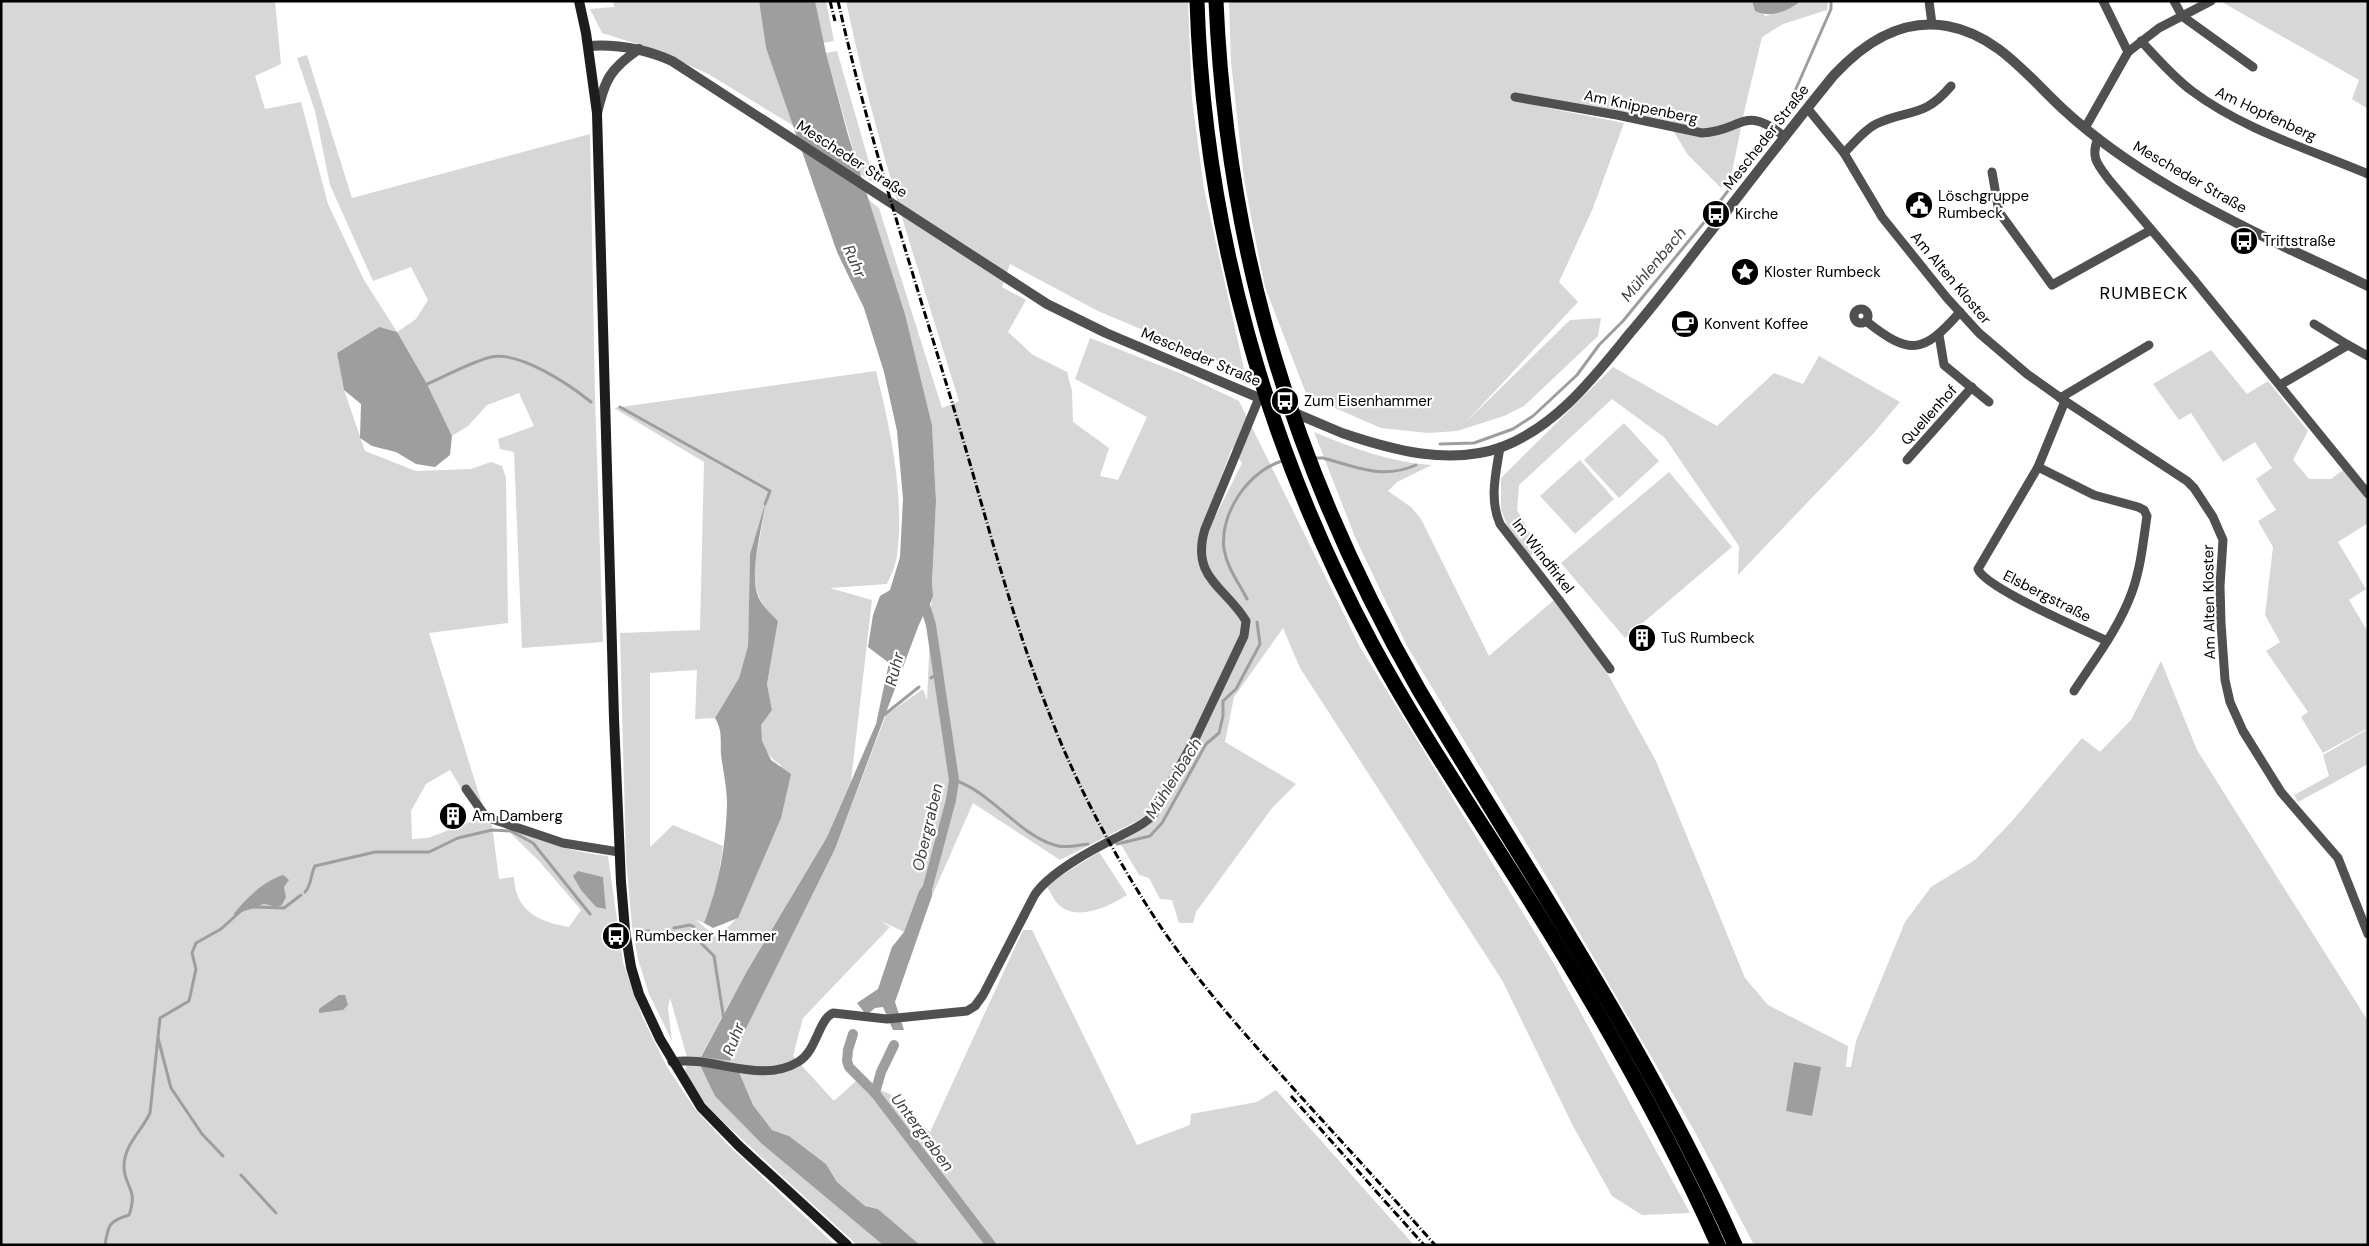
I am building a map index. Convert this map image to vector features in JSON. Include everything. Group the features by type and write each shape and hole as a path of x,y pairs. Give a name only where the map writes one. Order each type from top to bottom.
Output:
{"highway":[{"path":"1197,1 1202,79 1215,185 1248,336 1279,435 1317,533 1374,648 1602,1020 1681,1167 1718,1245"},
{"path":"1216,1 1220,77 1233,182 1252,276 1296,429 1334,525 1393,645 1456,753 1596,978 1656,1085 1696,1160 1735,1245"}],"main road":[{"path":"579,1 588,46 597,112 619,852 625,930 631,967 646,1011 672,1062 694,1099 708,1115 846,1245"}],"street":[{"path":"1929,1 1932,24"},
{"path":"2103,1 2128,52"},
{"path":"2174,1 2182,16 2253,67"},
{"path":"2085,128 2128,52 2141,40 2159,28 2211,1"},
{"name":"Mescheder Straße","path":"588,46 639,49 672,60 1009,281 1064,313 1342,433 1397,450 1453,455 1477,453 1518,440 1544,424 1564,407 1602,368 1663,294 1782,134 1808,109 1844,64 1880,36 1909,27 1932,24 1963,30 1999,48 2085,128 2156,178 2193,199 2368,286"},
{"name":"Am Hopfenberg","path":"2141,40 2183,84 2214,106 2262,130 2368,174"},
{"path":"597,112 602,92 610,73 623,60 639,49"},
{"path":"1844,153 1870,128 1924,110 1938,100 1951,86"},
{"name":"Am Knippenberg","path":"1516,97 1617,115 1702,133 1711,133 1746,120 1769,125 1782,134"},
{"name":"Am Alten Kloster","path":"1808,109 1844,153 1882,217 1960,312 2001,353 2062,399 2187,481 2194,488 2216,523 2223,544 2220,586 2221,623 2224,672 2230,702 2243,731 2281,792 2338,858 2368,934"},
{"path":"2098,138 2094,151 2098,165 2368,494"},
{"path":"1992,172 1999,212 2052,285 2151,230"},
{"path":"1866,321 1884,335 1909,345 1928,343 1939,335 1960,312"},
{"path":"2314,324 2368,356"},
{"name":"Quellenhof","path":"1939,335 1944,365 1990,402"},
{"path":"2062,399 2148,345"},
{"path":"2280,385 2348,345"},
{"name":"Quellenhof","path":"1907,460 1972,387"},
{"path":"672,1062 685,1060 699,1061 751,1070 774,1070 791,1065 807,1055 831,1013 903,1018 960,1012 975,1006 983,995 1040,886 1103,844 1150,819 1157,810 1196,737 1244,636 1246,621 1214,585 1207,574 1203,564 1202,546 1205,529 1259,398"},
{"name":"Elsbergstraße","path":"2062,399 2038,468 1981,561 1978,572 2010,594 2107,641"},
{"name":"Im Windfirkel","path":"1500,447 1493,496 1494,507 1500,524 1610,669"},
{"path":"2038,468 2094,495 2138,507 2146,514 2141,556 2129,600 2107,641 2074,691"},
{"path":"466,789 486,817 563,843 619,852"}],"shaded area":[{"path":"1,1 275,1 281,64 255,76 265,109 301,102 328,204 364,280 397,332 416,319 428,300 411,267 373,281 330,185 315,111 297,58 307,55 352,198 590,134 595,397 603,642 522,648 514,452 500,449 498,439 534,426 519,393 487,405 468,426 452,436 427,384 379,327 337,353 344,390 365,451 416,471 471,469 491,462 502,466 506,478 508,623 429,633 486,817 492,825 499,879 514,877 515,889 519,898 531,913 548,922 569,927 581,910 539,861 501,824 527,835 579,852 608,856 623,962 642,1016 667,1067 695,1109 726,1143 835,1245 1,1245","holes":["450,770 478,815 475,820 428,838 412,839 411,811 426,784","580,872 603,877 606,908 586,894 580,879","284,887 286,897 276,907 264,904 234,914"]},
{"path":"613,1 759,1 766,48 794,126 708,74 653,49 602,33 590,9 614,7"},
{"path":"815,1 826,1 834,41 823,43"},
{"path":"846,1 1188,1 1192,99 1204,189 1245,373 1098,311 1010,264 1002,287 1026,300 1008,332 1033,355 1067,372 1072,391 1073,422 1109,448 1100,476 1118,480 1147,417 1075,379 1090,338 1182,374 1239,401 1360,647 1553,962 1690,1213 1642,1215 1612,1196 1573,1126 1502,980 1300,668 1283,628 1234,697 1225,742 1296,784 1272,808 1196,912 1193,923 1179,923 1172,900 1160,899 1149,878 1139,875 1119,841 1155,819 1204,731 1241,651 1151,811 1139,820 1060,860 973,803 932,896 932,875 919,891 904,932 881,921 890,927 803,1018 793,1056 834,1101 856,1081 890,1094 930,1132 1023,930 1032,930 1137,1145 1190,1125 1191,1114 1257,1102 1276,1090 1414,1245 920,1245 878,1209 865,1206 837,1182 826,1164 789,1136 772,1130 753,1105 739,1072 762,1144 883,1245 857,1245 722,1121 705,1103 685,1074 687,1057 670,998 668,1008 672,1041 649,994 638,959 632,926 626,859 620,633 700,630 704,462 614,408 876,371 891,439 898,486 899,509 897,555 892,574 887,584 830,588 872,600 851,781 827,837 747,971 701,1056 730,1061 835,849 886,715 923,689 927,700 936,501 932,425 905,314 868,199 879,208 942,408 959,401 883,153","holes":["1232,448 1242,463 1215,517 1209,510","764,509 755,569 755,582 766,608 778,621 767,684 772,710 762,723 760,735 768,753 781,765 738,917 717,938 696,920 704,923 716,893 723,846 673,825 650,847 650,673 697,670 695,719 715,718 739,678 748,646 750,554"]},
{"path":"1229,1 1752,1 1765,16 1779,13 1801,1 1828,1 1827,10 1783,24 1762,37 1732,172 1721,188 1688,155 1669,124 1543,101 1543,107 1624,123 1593,208 1559,282 1578,302 1466,422 1570,320 1601,318 1598,336 1524,406 1504,416 1457,431 1428,433 1381,428 1307,396 1265,287 1258,253 1244,179 1231,62"},
{"path":"2220,1 2368,1 2368,109 2352,99 2359,80"},
{"path":"837,51 875,183 860,174 826,53"},
{"path":"2211,350 2247,394 2268,381 2308,431 2293,460 2309,479 2331,479 2343,470 2368,500 2368,523 2338,542 2366,589 2349,600 2368,632 2368,728 2323,753 2301,717 2308,712 2266,651 2280,642 2265,615 2273,547 2258,521 2276,510 2256,479 2272,468 2255,442 2223,462 2191,413 2179,420 2153,384"},
{"path":"1819,356 1900,402 1872,435 1738,575 1739,546 1665,438 1612,399 1519,485 1517,510 1539,549 1530,556 1507,525 1501,510 1501,478 1613,367 1717,426 1774,373 1803,384"},
{"path":"1624,423 1659,461 1619,498 1584,460"},
{"path":"1314,432 1357,449 1401,461 1432,465 1397,482 1388,491 1411,507 1421,519 1489,656 1554,600 1609,676 1656,761 1745,978 1768,1005 1848,1046 1846,1067 1851,1067 1856,1041 1905,922 1931,887 1975,860 2012,821 2082,738 2100,752 2131,720 2161,661 2197,750 2368,1021 2368,1245 1754,1245 1695,1132 1549,881 1407,646 1355,537"},
{"path":"1580,460 1614,499 1575,534 1540,496"},
{"path":"1669,472 1732,547 1625,638 1561,563"},
{"path":"2368,729 2368,764 2298,802 2294,795 2329,776 2323,755"},
{"path":"1099,852 1127,895 1111,904 1092,911 1073,912 1064,909 1057,903 1046,885"}],"water":[{"name":"Ruhr","path":"759,1 815,1 826,53 848,135 905,314 932,425 936,501 933,596 925,617 923,616 918,627 835,849 730,1061 701,1057 747,971 827,837 876,724 889,663 868,647 873,615 880,596 890,590 900,557 903,499 897,431 884,372 864,308 837,252 766,48"},
{"path":"1752,1 1801,1 1785,11 1767,14 1755,11"},
{"path":"379,327 397,332 427,384 452,436 450,455 435,467 416,464 396,452 372,446 360,438 361,404 344,390 337,353"},
{"path":"765,504 757,549 755,584 760,601 778,621 767,684 772,710 761,725 762,741 771,760 791,774 781,818 738,918 713,928 704,923 721,865 727,804 720,732 715,718 739,678 748,646 750,554"},
{"path":"578,871 603,877 606,909 596,907 581,890 573,876"},
{"path":"932,874 932,896 895,1002 904,1030 893,1030 883,1007 875,1008 869,1013 864,1012 857,1003 878,989 892,947 904,932 919,891"},
{"path":"283,875 289,880 284,887 286,897 282,905 276,907 264,904 233,915 255,891"},
{"path":"339,995 345,995 348,1005 343,1010 319,1013 319,1009"},
{"path":"1794,1062 1821,1067 1812,1116 1786,1111"},
{"path":"700,1065 739,1072 753,1105 772,1130 789,1136 826,1164 837,1182 865,1206 878,1209 920,1245 883,1245 762,1144 715,1096"}],"waterway":[{"name":"Mühlenbach","path":"1440,444 1474,443 1513,429 1533,416 1577,375 1599,345 1623,321 1706,220 1784,116 1831,9 1831,1"},
{"path":"427,384 483,359 503,357 516,359 544,371 571,387 591,402"},
{"path":"620,407 770,491 765,504"},
{"name":"Mühlenbach","path":"1314,458 1323,458 1370,471 1381,472 1392,472 1416,465"},
{"name":"Mühlenbach","path":"1247,599 1230,569 1224,549 1227,521 1232,507 1249,482 1260,472 1286,460"},
{"name":"Obergraben","path":"923,599 931,625 954,780 951,800 928,886"},
{"name":"Mühlenbach","path":"1117,844 1150,836 1162,823 1206,744 1219,733 1223,716 1223,701 1236,689 1260,644 1257,622"},
{"name":"Obergraben","path":"931,678 938,673"},
{"path":"884,715 919,687"},
{"name":"Mühlenbach","path":"954,780 981,794 1031,834 1044,841 1062,847 1088,844"},
{"path":"305,892 309,886 315,866 375,852 429,852 458,838 492,830 511,831 533,843 590,914"},
{"path":"105,1245 107,1233 113,1222 129,1215 132,1206 132,1193 124,1172 125,1158 130,1144 150,1113 160,1018 189,1001 196,969 192,953 196,943 221,929 242,910 252,907 284,908 301,895"},
{"path":"674,928 690,925 694,927"},
{"path":"610,929 615,932"},
{"path":"636,932 649,931"},
{"name":"Ruhr","path":"697,939 714,956 724,1020"},
{"name":"Untergraben","path":"853,1034 848,1050 847,1061 849,1067 875,1093 991,1245"},
{"path":"158,1038 171,1088 202,1134 223,1156"},
{"path":"875,1093 881,1072 894,1045"},
{"path":"241,1175 276,1213"}],"railway":[{"path":"830,1 835,21"},
{"path":"838,1 863,104 999,565 1023,642 1072,768 1109,842 1151,912 1183,959 1255,1046 1435,1245"},
{"path":"1291,1096 1424,1245"}],"place":[{"name":"Löschgruppe Rumbeck","path":"1919,205"},
{"name":"Kirche","path":"1716,214"},
{"name":"Triftstraße","path":"2244,241"},
{"name":"Kloster Rumbeck","path":"1745,272"},
{"name":"Konvent Koffee","path":"1685,324"},
{"name":"Zum Eisenhammer","path":"1285,401"},
{"name":"TuS Rumbeck","path":"1642,638"},
{"name":"Am Damberg","path":"453,816"},
{"name":"Rumbecker Hammer","path":"616,936"}],"district":[{"name":"RUMBECK","path":"2144,293"}]}
